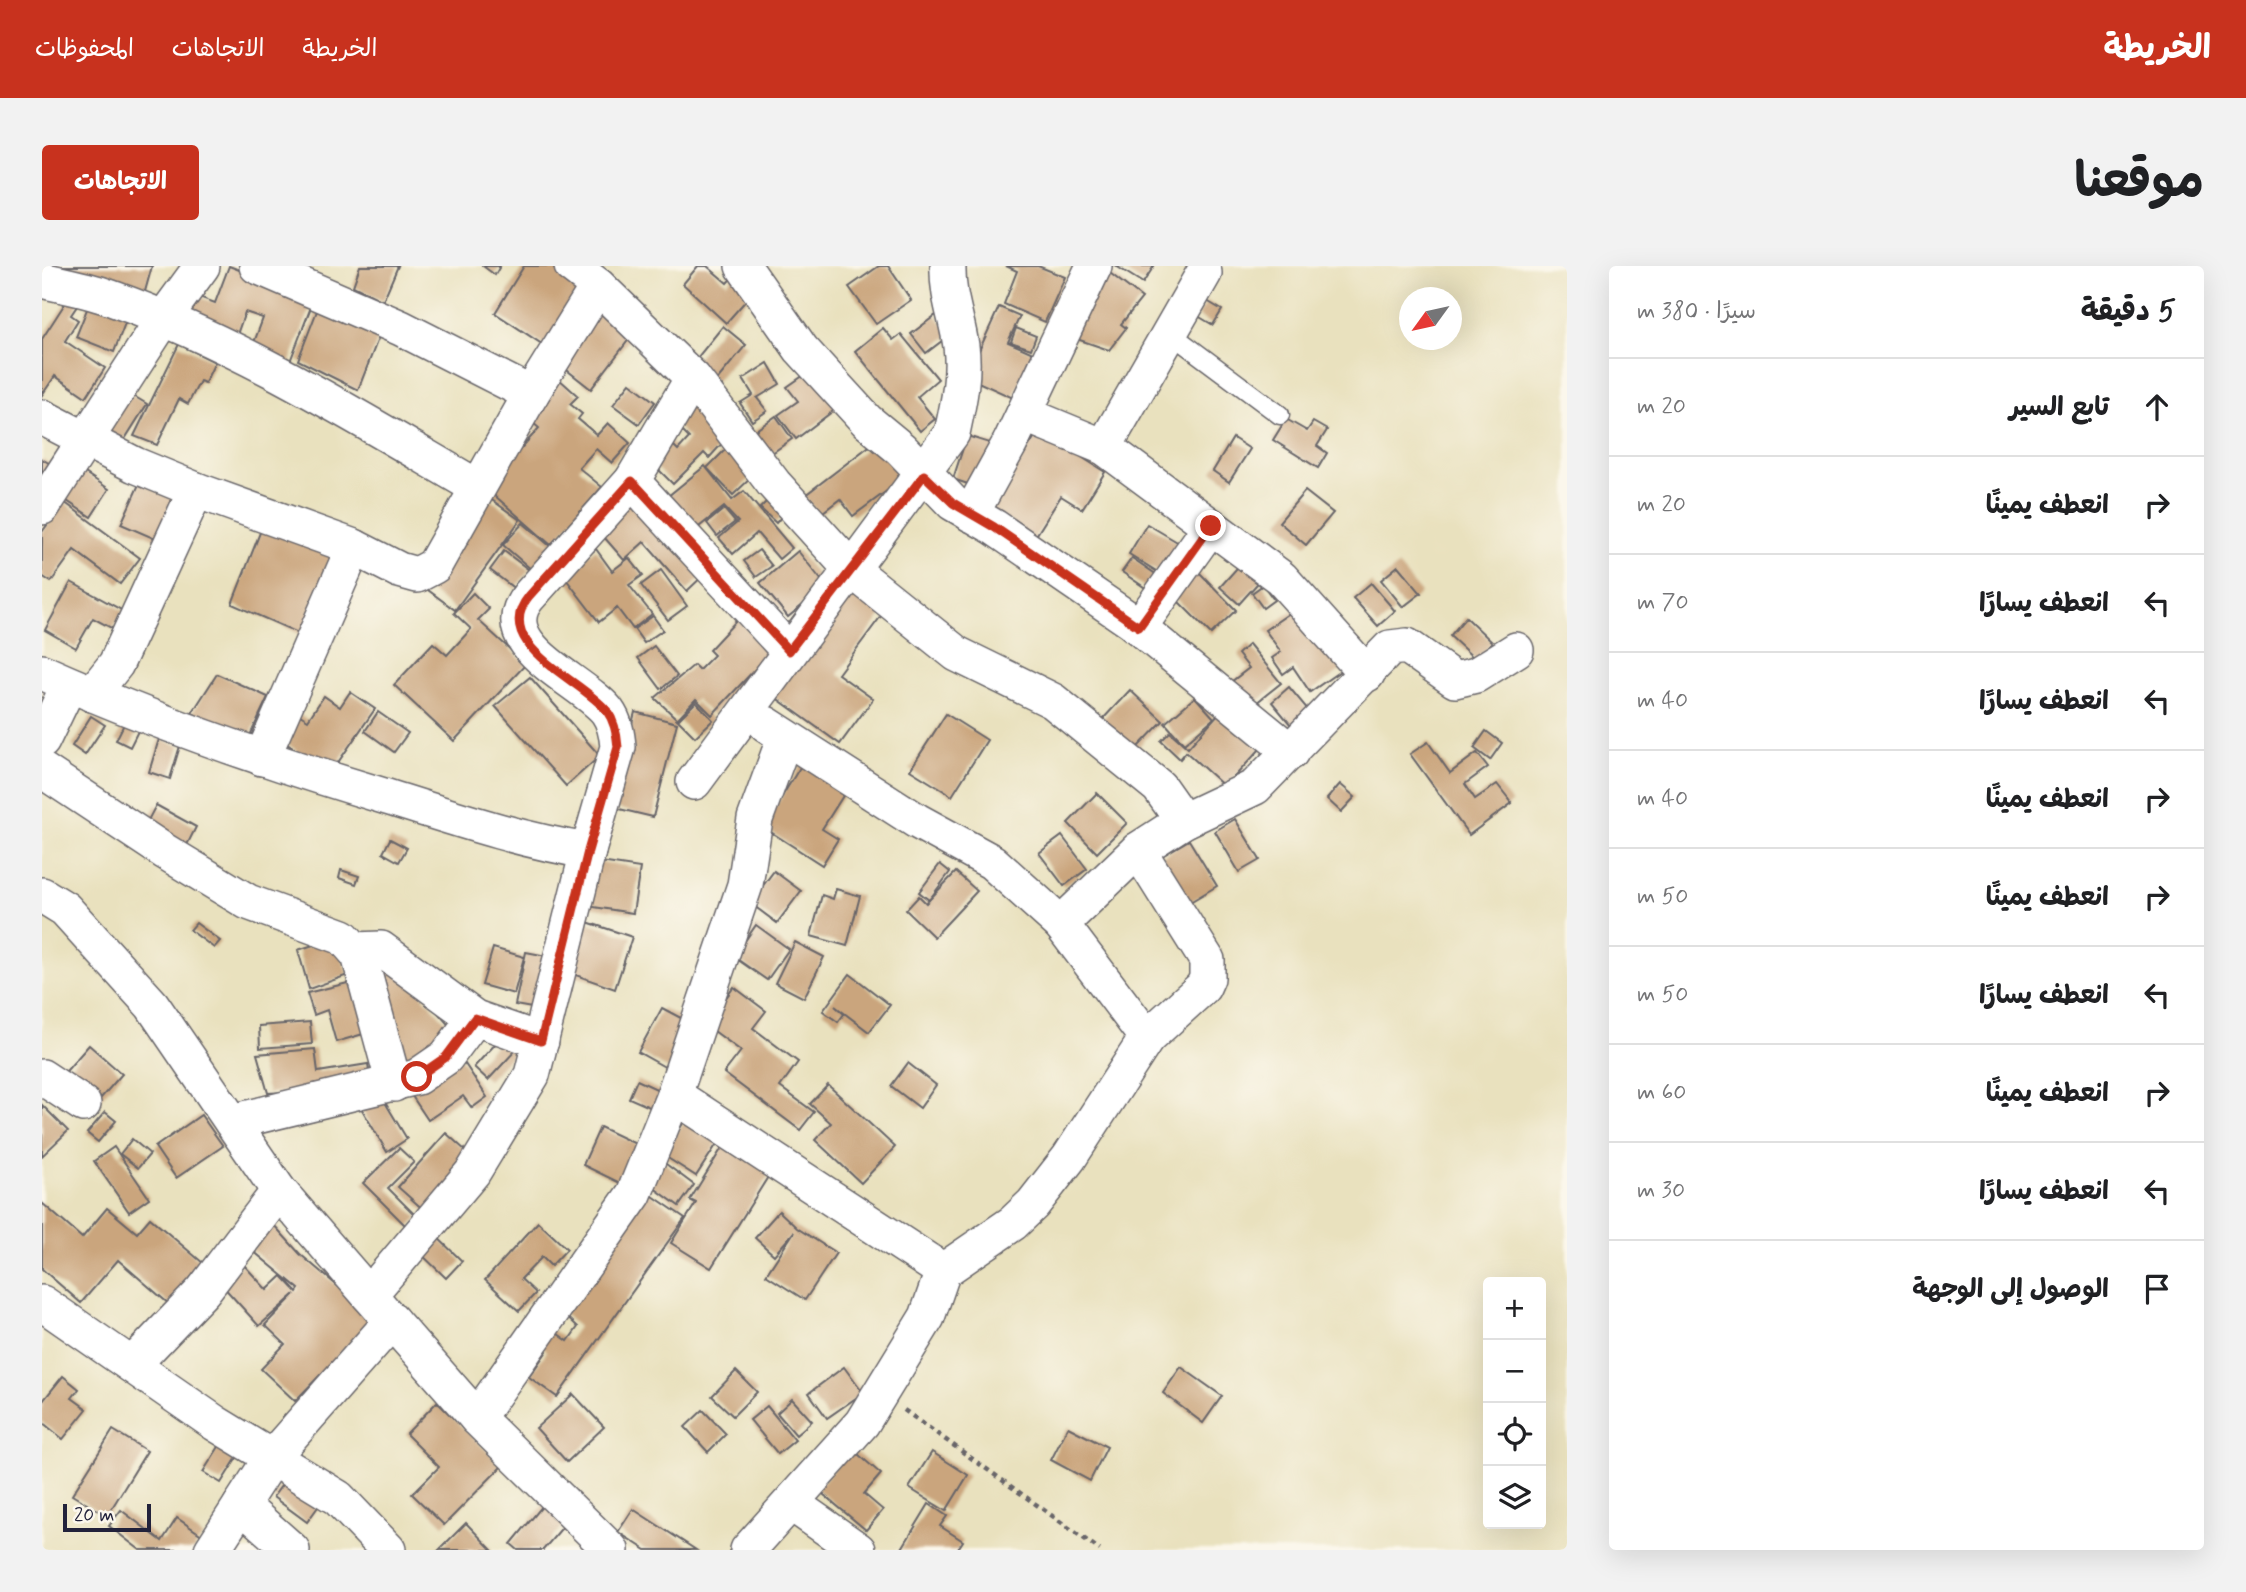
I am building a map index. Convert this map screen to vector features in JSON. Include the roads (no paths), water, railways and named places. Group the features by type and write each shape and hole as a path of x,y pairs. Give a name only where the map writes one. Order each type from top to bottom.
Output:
{"street":[{"path":"42,507 164,318 201,266"},
{"path":"257,266 401,328 531,394"},
{"path":"694,782 789,651 924,475 952,433 961,392 961,347 951,309 948,266"},
{"path":"971,514 1024,414 1094,266"},
{"path":"756,272 801,349 867,421 953,503 1139,627 1291,752"},
{"path":"1104,447 1204,273"},
{"path":"42,417 135,465 196,491 354,547 408,574 426,572 439,557 531,394 585,276 693,378 774,484 852,570 957,654 1053,701 1159,786 1183,821"},
{"path":"42,280 111,297 164,318 332,402 477,487"},
{"path":"369,1295 473,1172 532,1075 588,851 618,747 617,733 606,709 530,648 524,640 517,622 523,603 632,481 693,378"},
{"path":"1024,414 1104,447 1281,578 1367,674"},
{"path":"632,481 789,651"},
{"path":"42,741 68,684 116,664 196,491"},
{"path":"1139,627 1211,526"},
{"path":"262,758 354,547"},
{"path":"1061,924 1138,850 1183,821 1255,787 1390,648 1407,646 1455,680 1475,675 1516,650"},
{"path":"68,684 262,758 534,842 588,851"},
{"path":"747,710 916,821 992,862 1061,924 1147,1038"},
{"path":"477,1418 634,1195 674,1095 745,885 755,818 785,737"},
{"path":"42,770 164,851 248,902 343,937 355,950 394,1084"},
{"path":"748,1550 862,1423 927,1317 943,1271 1013,1223 1033,1203 1069,1158 1147,1038 1202,987 1209,969 1202,952 1138,850"},
{"path":"42,895 65,909 152,1005 279,1191 369,1295 477,1418 611,1550"},
{"path":"355,950 373,947 394,956 475,1018 541,1041"},
{"path":"232,1122 417,1077 446,1057 475,1018"},
{"path":"42,1077 83,1104"},
{"path":"674,1095 943,1271"},
{"path":"132,1365 203,1292 279,1191"},
{"path":"42,1303 215,1423 338,1498 388,1550"},
{"path":"212,1550 272,1457 392,1321"},
{"path":"790,1503 858,1550"},
{"path":"241,1506 292,1550"}],"lane":[{"path":"1170,333 1280,415"}]}
